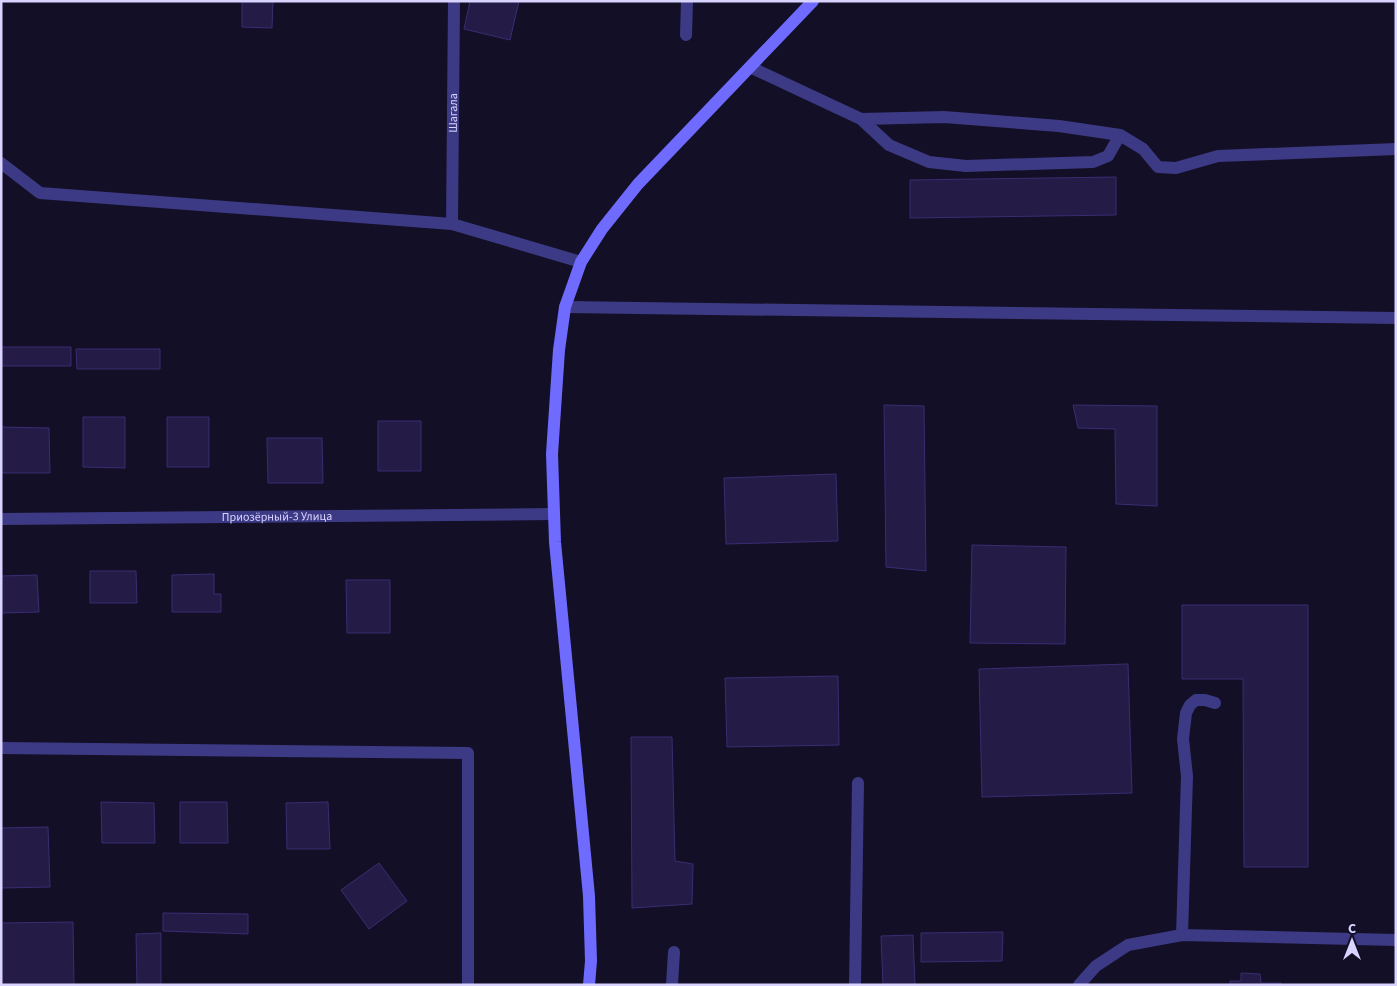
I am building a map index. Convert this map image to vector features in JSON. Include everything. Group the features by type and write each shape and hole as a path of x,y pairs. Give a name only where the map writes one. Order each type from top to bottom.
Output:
{"street":[{"name":"Шагала","path":"452,224 454,1"},
{"path":"686,35 687,1"},
{"path":"589,985 591,961 590,896 555,542 554,514 552,454 559,350 565,307 581,262 602,229 638,184 813,1"},
{"path":"750,67 861,119 889,144 929,162 966,166 1092,162 1108,156 1120,135"},
{"path":"861,119 944,117 1059,126 1120,135 1143,149 1158,167 1176,168 1218,156 1396,148"},
{"path":"1,163 40,193 452,224 581,262"},
{"path":"565,307 1396,318"},
{"name":"Приозёрный-3 Улица","path":"1,519 554,514"},
{"path":"1182,935 1187,776 1183,739 1186,713 1190,705 1196,700 1215,703"},
{"path":"1,748 468,753 468,985"},
{"path":"855,985 858,783"},
{"path":"1079,985 1096,966 1128,945 1182,935 1396,940"},
{"path":"672,985 674,952"}],"building":[{"path":"242,1 273,1 272,28 242,27"},
{"path":"470,1 519,1 510,40 464,29"},
{"path":"1116,177 1116,215 910,218 910,180"},
{"path":"1,347 71,347 71,366 1,366"},
{"path":"76,349 160,349 160,369 77,369"},
{"path":"884,405 924,406 926,571 886,567"},
{"path":"1073,405 1157,406 1157,506 1116,504 1115,429 1078,428"},
{"path":"83,417 125,417 125,468 83,467"},
{"path":"167,417 209,417 209,467 167,467"},
{"path":"378,421 421,421 421,471 378,471"},
{"path":"1,427 49,428 50,473 1,473"},
{"path":"267,438 322,438 323,483 268,483"},
{"path":"836,474 838,541 726,544 724,478"},
{"path":"972,545 1066,547 1065,644 970,643"},
{"path":"90,571 136,571 137,603 90,603"},
{"path":"214,574 214,594 221,594 221,612 172,612 172,575"},
{"path":"37,575 39,612 1,613 1,576"},
{"path":"346,580 390,580 390,633 347,633"},
{"path":"1182,605 1308,605 1308,867 1244,867 1243,679 1182,679"},
{"path":"1128,664 1132,793 982,797 979,669"},
{"path":"838,676 839,745 727,747 725,678"},
{"path":"631,737 672,737 675,861 693,864 692,904 632,908"},
{"path":"101,802 154,803 155,843 102,843"},
{"path":"180,802 227,802 228,843 180,843"},
{"path":"328,802 330,849 287,849 286,803"},
{"path":"48,827 50,887 1,888 1,828"},
{"path":"379,863 407,901 369,929 341,890"},
{"path":"163,913 248,914 248,934 163,931"},
{"path":"73,922 74,985 1,985 1,923"},
{"path":"1003,932 1002,961 921,962 921,933"},
{"path":"161,933 161,985 137,985 136,934"},
{"path":"913,935 915,985 883,985 881,936"},
{"path":"1241,973 1260,974 1261,983 1281,983 1281,985 1230,985 1230,981 1241,981"}]}
